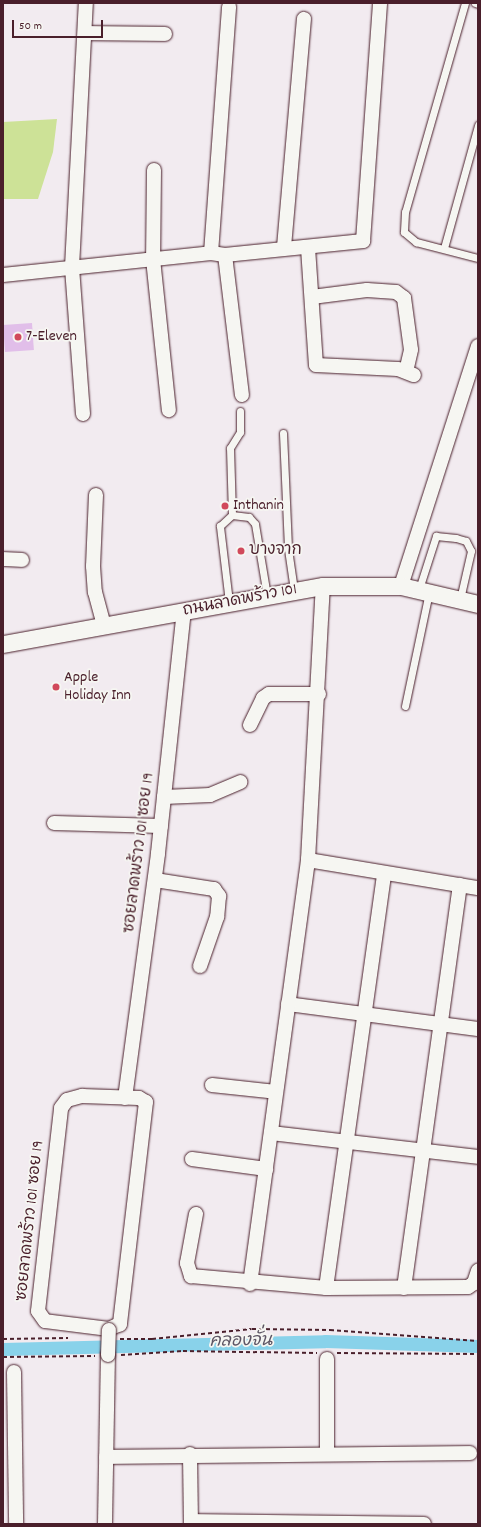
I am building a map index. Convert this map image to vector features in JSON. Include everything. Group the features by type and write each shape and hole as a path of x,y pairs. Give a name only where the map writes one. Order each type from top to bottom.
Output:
{"street":[{"path":"83,414 72,267 87,33 86,3"},
{"path":"3,276 72,267 284,247 308,248 355,244 364,239 380,3"},
{"path":"229,7 218,254 242,395"},
{"path":"284,247 304,19"},
{"path":"87,33 165,34"},
{"path":"154,170 153,259 169,410"},
{"path":"308,248 316,365 319,368 380,367 410,373 411,350 404,298 396,292 367,290 312,296"},
{"path":"401,586 478,346"},
{"path":"96,495 94,566 95,592 104,626"},
{"path":"3,559 22,560"},
{"path":"250,1284 308,860 319,694 323,586"},
{"name":"ถนนลาดพร้าว 101","path":"3,644 294,590 323,586 401,586 424,590 478,604"},
{"name":"ซอยลาดพร้าว 101 ซอย 19","path":"125,1098 161,826 184,611"},
{"path":"250,725 263,698 269,694 319,694"},
{"path":"164,797 210,795 240,782"},
{"path":"54,823 161,826"},
{"path":"308,860 478,888"},
{"path":"326,1288 366,1014 384,873"},
{"path":"154,880 214,889 219,896 216,917 200,966"},
{"path":"404,1288 460,885"},
{"path":"288,1004 478,1029"},
{"path":"212,1085 276,1092"},
{"name":"ซอยลาดพร้าว 101 ซอย 19","path":"82,1096 139,1098 146,1102 147,1109 120,1324 109,1332 45,1321 39,1315 38,1307 61,1108 67,1100 82,1096"},
{"path":"271,1133 478,1157"},
{"path":"192,1159 266,1169"},
{"path":"196,1214 188,1273 191,1276 250,1284 326,1288 468,1287 474,1283 478,1271"},
{"path":"105,1524 109,1332"},
{"path":"327,1454 329,1355"},
{"path":"14,1372 16,1524"},
{"path":"106,1456 190,1454 470,1453"},
{"path":"190,1454 191,1522 424,1524"}],"lane":[{"path":"465,3 404,224 404,232 416,242 478,258"},
{"path":"444,248 478,125"},
{"path":"229,603 220,526 232,515 230,448 240,432 240,411"},
{"path":"283,433 288,549 294,590"},
{"path":"232,515 249,517 255,524 267,596"},
{"path":"405,706 424,590 436,536 456,538 466,541 471,551 460,599"}],"path":[{"path":"109,1332 152,1339 252,1329 330,1330 478,1340"},
{"path":"3,1339 72,1338"},
{"path":"3,1357 108,1355 184,1351 329,1355 478,1354"}],"green space":[{"path":"57,119 53,152 38,199 3,199 3,122"}],"building":[{"name":"7-Eleven","path":"32,323 34,350 5,352 3,325"}],"waterway":[{"name":"คลองจั่น","path":"3,1349 325,1341 478,1346"}],"place":[{"name":"7-Eleven","path":"18,337"},
{"name":"Inthanin","path":"225,506"},
{"name":"บางจาก","path":"241,551"},
{"name":"Apple Holiday Inn","path":"56,687"}]}
